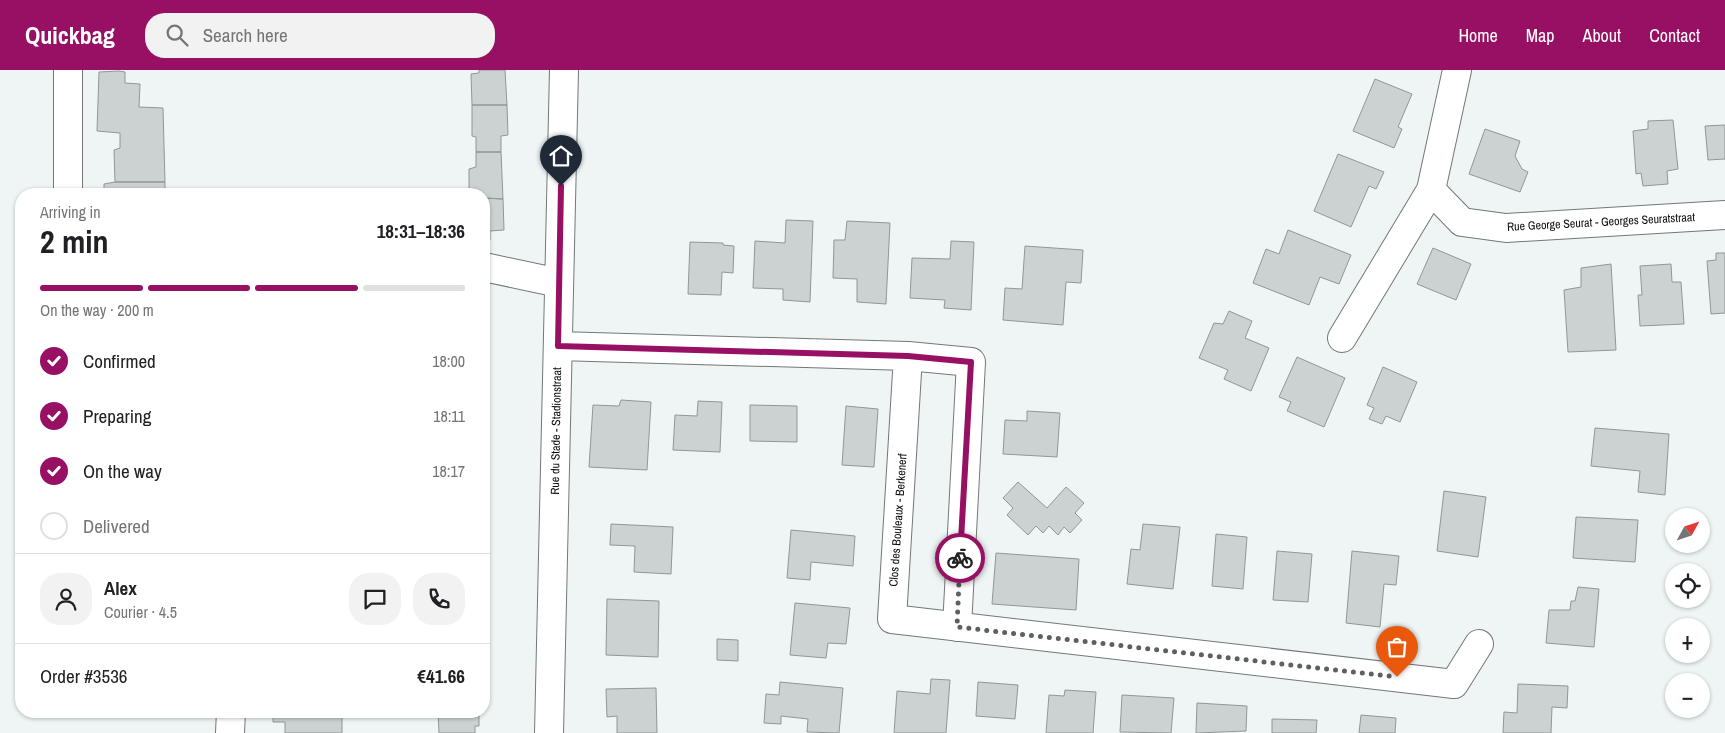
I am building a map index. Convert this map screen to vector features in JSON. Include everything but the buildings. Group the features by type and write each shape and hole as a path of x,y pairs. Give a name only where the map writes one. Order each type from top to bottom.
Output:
{"street":[{"path":"68,70 68,188"},
{"name":"Rue du Stade - Stadionstraat","path":"550,733 558,283 564,70"},
{"path":"1342,338 1431,190 1457,70"},
{"name":"Rue George Seurat - Georges Seuratstraat","path":"1431,190 1462,222 1506,228 1725,215"},
{"path":"490,269 539,281 558,283"},
{"path":"558,346 908,356 971,362 957,627"},
{"name":"Clos des Bouleaux - Berkenerf","path":"908,356 892,619 1454,684 1479,644"},
{"path":"230,718 230,733"}],"way so far":[{"path":"960,558 957,627 1397,677"}],"route":[{"path":"561,186 558,346 908,356 971,362 960,558"}]}
